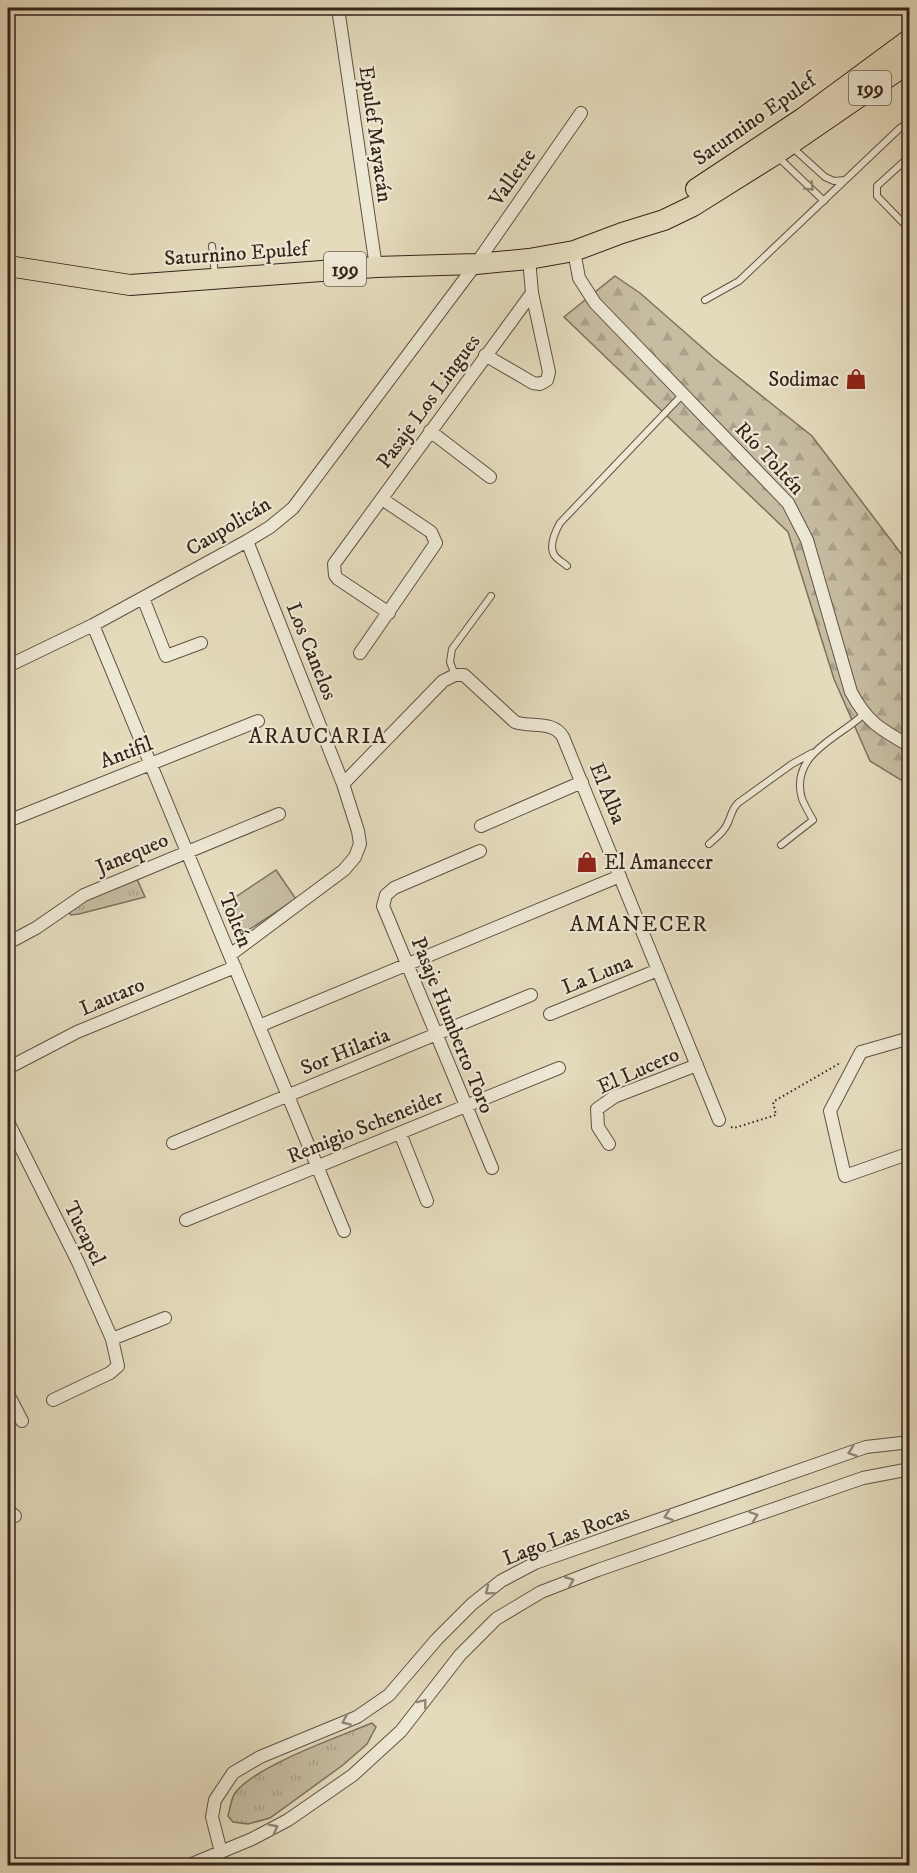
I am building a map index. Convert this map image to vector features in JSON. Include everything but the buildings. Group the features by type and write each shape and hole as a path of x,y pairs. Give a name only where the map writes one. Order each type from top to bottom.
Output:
{"main road":[{"name":"Saturnino Epulef","path":"8,266 130,285 376,267 476,264 529,259 574,251 664,220 693,206 778,144 909,39"},
{"name":"Saturnino Epulef","path":"778,144 909,62"},
{"name":"Saturnino Epulef","path":"8,279 66,275"}],"street":[{"name":"Epulef Mayacán","path":"338,8 376,267"},
{"name":"Vallette","path":"476,264 580,113"},
{"name":"Río Toltén","path":"574,251 579,278 589,295 779,493 795,515 807,540 847,682 855,701 877,727 909,746"},
{"path":"485,356 533,383 540,384 547,380 549,372 532,293 529,259"},
{"name":"Caupolicán","path":"8,666 93,625 247,541 270,527 293,508 476,264"},
{"name":"Pasaje Los Lingues","path":"389,613 338,579 333,569 336,560 532,293"},
{"path":"430,431 490,477"},
{"path":"360,653 436,543 431,532 382,499"},
{"name":"Los Canelos","path":"230,955 344,870 355,857 360,844 343,784 247,541"},
{"path":"143,597 166,656 201,643"},
{"name":"Toltén","path":"93,625 344,1231"},
{"path":"343,784 443,681 455,675"},
{"name":"El Alba","path":"455,675 464,675 515,722 523,725 548,726 558,729 563,736 719,1120"},
{"name":"Antifil","path":"8,820 258,721"},
{"path":"481,826 582,782"},
{"name":"Janequeo","path":"8,943 36,928 84,895 279,814"},
{"name":"Pasaje Humberto Toro","path":"480,851 394,888 386,895 383,906 492,1168"},
{"path":"259,1026 620,876"},
{"name":"Lautaro","path":"8,1068 77,1032 235,967"},
{"name":"La Luna","path":"550,1014 658,970"},
{"name":"Sor Hilaria","path":"173,1143 531,995"},
{"path":"909,1038 861,1052 830,1110 845,1176 909,1154"},
{"name":"El Lucero","path":"609,1144 598,1127 597,1109 614,1097 697,1065"},
{"name":"Remigio Scheneider","path":"186,1220 559,1068"},
{"name":"Tucapel","path":"8,1122 78,1262 112,1339 118,1366 110,1373 53,1400"},
{"path":"400,1133 427,1201"},
{"path":"112,1339 165,1318"},
{"path":"8,1394 22,1420"},
{"name":"Lago Las Rocas","path":"221,1852 212,1817 215,1800 233,1773 260,1757 357,1717 389,1695 444,1632 472,1604 501,1581 535,1563 855,1450 909,1442"},
{"name":"Lago Las Rocas","path":"187,1866 252,1839 288,1820 353,1775 400,1731 460,1655 496,1619 541,1592 609,1566 863,1478 909,1468"}],"lane":[{"path":"705,300 739,281 909,122"},
{"path":"778,144 825,177 834,181 846,180"},
{"path":"778,144 824,201"},
{"path":"909,156 878,186 877,196 909,230"},
{"path":"212,246 216,278"},
{"path":"567,566 555,556 553,550 554,536 560,523 683,394"},
{"path":"455,675 450,662 452,649 491,596"},
{"path":"709,843 725,827 732,808 738,802 792,764 816,751 864,714"},
{"path":"781,845 813,820 802,799 800,778 803,767 816,751"}],"path":[{"path":"734,1128 776,1115 773,1102 861,1052"}],"green space":[{"path":"615,276 640,293 713,357 812,436 909,564 909,785 870,761 834,679 788,532 564,317"},
{"path":"276,870 296,899 241,935 222,906"},
{"path":"137,879 145,897 79,914 71,915 67,910 78,902"},
{"path":"372,1723 376,1727 367,1744 343,1765 270,1818 248,1824 233,1822 228,1816 235,1793 260,1773 298,1753"}],"place":[{"name":"Sodimac","path":"856,379"},
{"name":"El Amanecer","path":"587,862"}],"district":[{"name":"ARAUCARIA","path":"318,735"},
{"name":"AMANECER","path":"639,923"}]}
